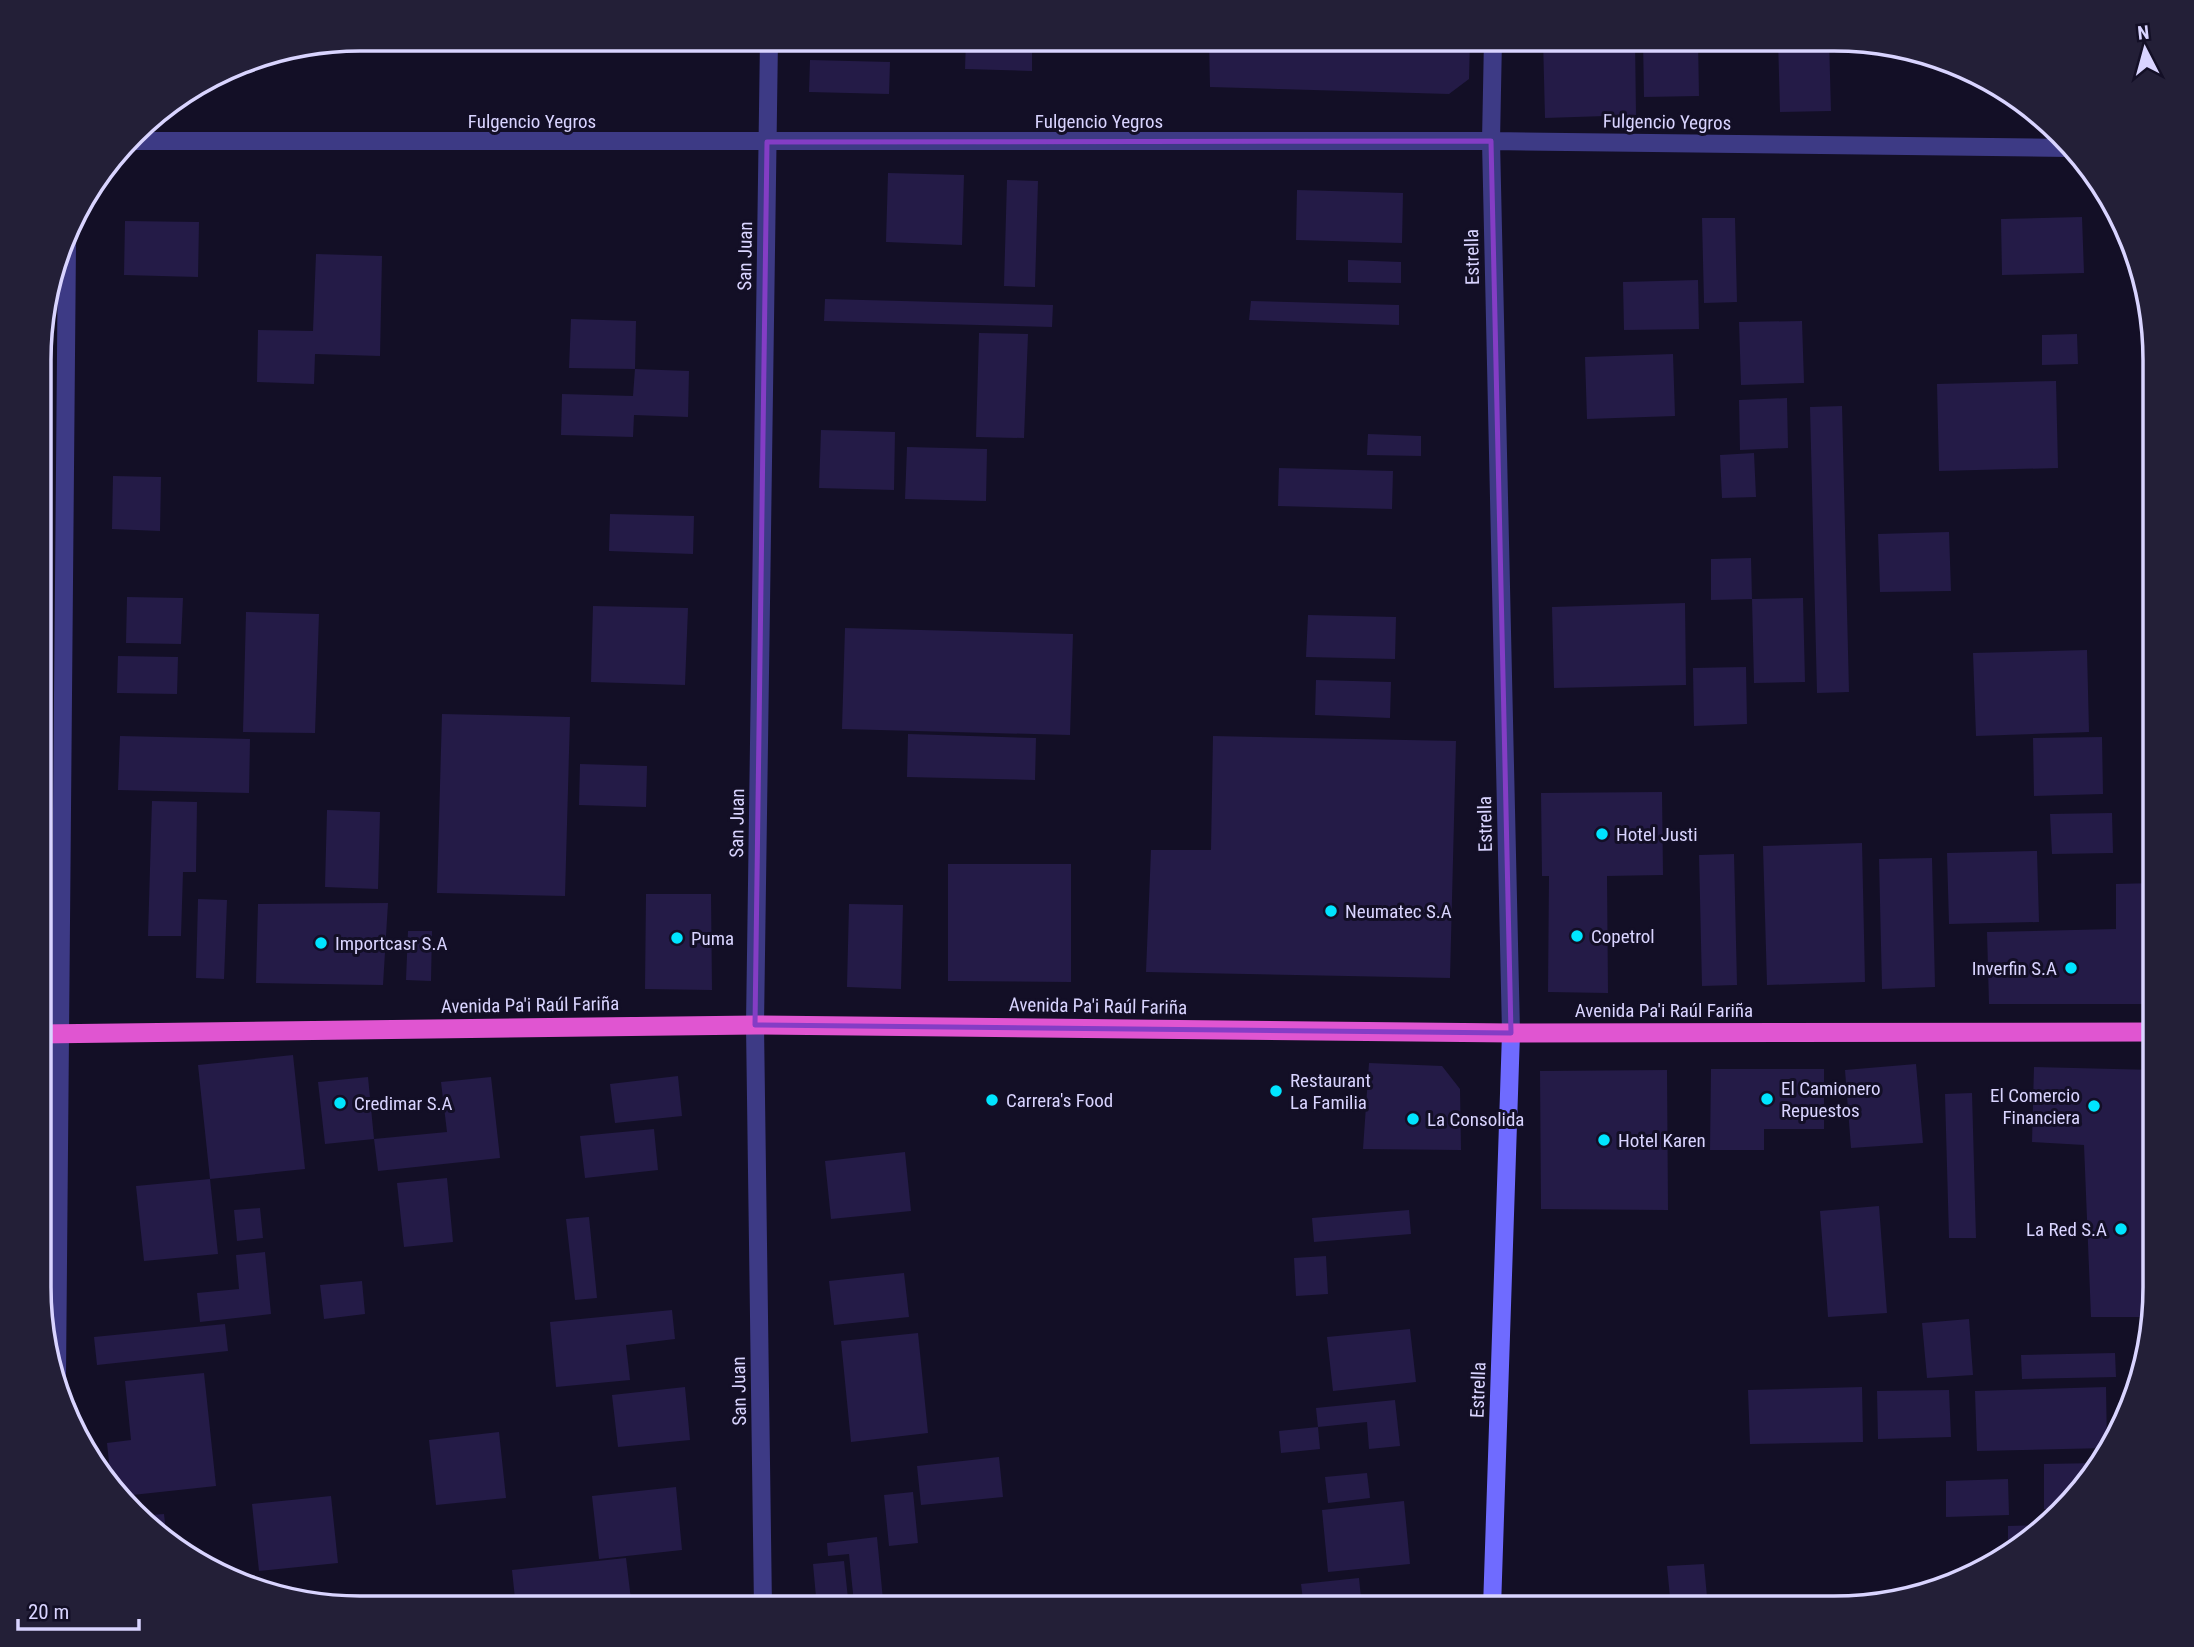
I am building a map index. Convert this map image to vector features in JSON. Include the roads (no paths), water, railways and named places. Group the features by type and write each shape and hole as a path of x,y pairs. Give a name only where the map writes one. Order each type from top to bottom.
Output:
{"highway":[{"name":"Avenida Pa'i Raúl Fariña","path":"51,1034 755,1025 1511,1033 2143,1032"}],"main road":[{"name":"Estrella","path":"1492,1596 1511,1033"}],"street":[{"name":"San Juan","path":"763,1596 755,1025 769,51"},
{"name":"Estrella","path":"1493,51 1491,141 1511,1033"},
{"name":"Fulgencio Yegros","path":"141,141 1491,141 2059,148"},
{"path":"51,987 67,261"},
{"path":"51,1083 56,1344"}],"place":[{"name":"Hotel Justi","path":"1602,834"},
{"name":"Neumatec S.A","path":"1331,911"},
{"name":"Copetrol","path":"1577,936"},
{"name":"Puma","path":"677,938"},
{"name":"Importcasr S.A","path":"321,943"},
{"name":"Inverfin S.A","path":"2071,968"},
{"name":"Restaurant La Familia","path":"1276,1091"},
{"name":"El Camionero Repuestos","path":"1767,1099"},
{"name":"Carrera's Food","path":"992,1100"},
{"name":"Credimar S.A","path":"340,1103"},
{"name":"El Comercio Financiera","path":"2094,1106"},
{"name":"La Consolida","path":"1413,1119"},
{"name":"Hotel Karen","path":"1604,1140"},
{"name":"La Red S.A","path":"2121,1229"}]}
